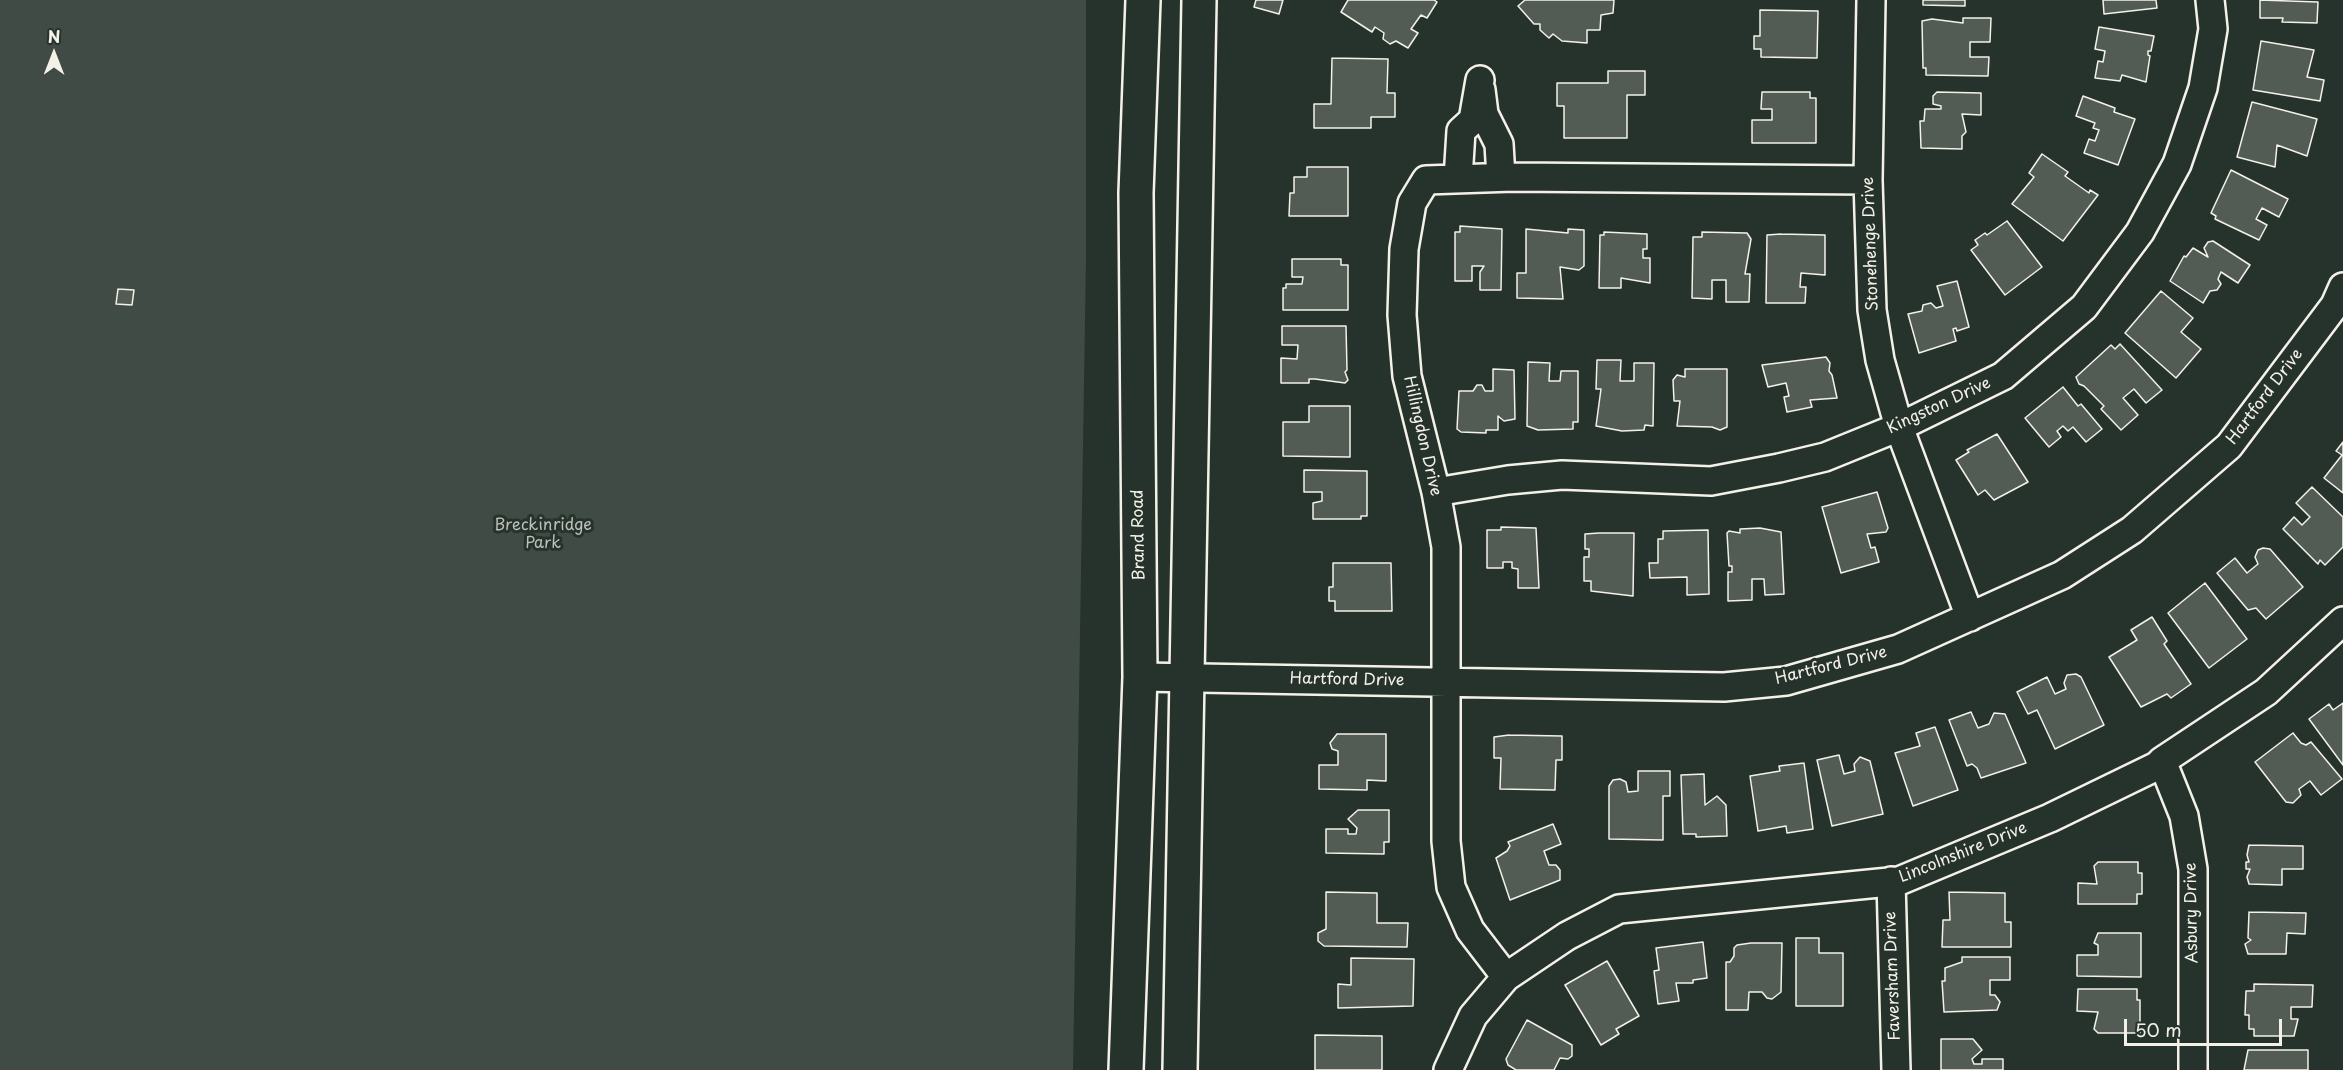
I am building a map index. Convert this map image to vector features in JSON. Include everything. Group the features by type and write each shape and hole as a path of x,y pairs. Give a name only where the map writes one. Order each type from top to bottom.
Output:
{"main road":[{"name":"Brand Road","path":"1126,1070 1140,677 1136,193 1143,0"},
{"path":"1180,1070 1199,0"}],"street":[{"name":"Stonehenge Drive","path":"1871,0 1868,180 1872,310 1880,360 1899,427 1970,617"},
{"name":"Kingston Drive","path":"1436,492 1508,480 1562,475 1711,481 1825,457 1899,427 2003,376 2084,308 2140,232 2177,164 2203,88 2212,30 2210,0"},
{"path":"1458,179 1461,131 1473,120 1480,80 1485,114 1498,144 1501,177"},
{"name":"Hillingdon Drive","path":"1506,977 1470,930 1451,887 1446,840 1446,547 1436,492 1407,376 1402,315 1404,249 1412,203 1426,180 1501,177 1716,177 1868,180"},
{"name":"Hartford Drive","path":"1140,677 1724,687 1786,681 1898,649 2062,575 2132,530 2229,446 2335,305 2343,287"},
{"name":"Lincolnshire Drive","path":"1448,1070 1473,1016 1506,977 1567,936 1619,909 1899,881 2043,821 2157,766 2266,692 2343,621"},
{"name":"Asbury Drive","path":"2162,761 2184,816 2193,869 2193,1070"},
{"name":"Faversham Drive","path":"1891,881 1896,1070"}],"green space":[{"name":"Breckinridge Park","path":"0,0 1086,0 1086,258 1073,1070 0,1070"}],"building":[{"path":"1256,0 1283,0 1279,14 1254,7"},
{"path":"1348,0 1434,0 1437,2 1427,18 1421,15 1411,29 1418,33 1408,48 1396,41 1390,44 1383,39 1384,33 1375,27 1372,32 1341,12"},
{"path":"1525,0 1614,0 1613,13 1601,15 1600,30 1587,30 1587,43 1562,41 1553,34 1549,38 1540,30 1540,24 1534,24 1518,6"},
{"path":"1923,0 1965,0 1965,6 1923,5"},
{"path":"2103,0 2156,0 2157,8 2104,14"},
{"path":"2260,0 2318,2 2317,23 2282,22 2283,18 2260,18"},
{"path":"1760,10 1818,11 1817,58 1761,57 1761,49 1754,49 1754,36 1760,36"},
{"path":"1963,18 1991,18 1990,42 1970,42 1970,57 1989,57 1988,76 1926,75 1926,68 1923,68 1922,21 1932,19 1963,23"},
{"path":"2099,27 2154,36 2151,51 2148,51 2150,56 2146,82 2122,75 2120,81 2095,78 2098,61 2103,62 2105,51 2095,49"},
{"path":"2261,41 2314,50 2307,77 2324,80 2320,101 2253,90"},
{"path":"1332,58 1388,59 1387,93 1395,93 1395,117 1371,117 1371,128 1314,128 1314,104 1331,104"},
{"path":"1608,71 1645,71 1645,95 1627,95 1627,138 1564,138 1564,106 1557,106 1557,83 1608,83"},
{"path":"1762,92 1810,92 1810,98 1816,98 1816,143 1752,143 1752,120 1772,120 1772,109 1761,109"},
{"path":"1937,92 1981,93 1981,115 1962,114 1966,132 1962,136 1962,149 1921,148 1920,121 1924,121 1925,109 1941,109 1941,106 1933,104 1933,96"},
{"path":"2083,96 2115,108 2114,112 2135,119 2118,165 2084,153 2089,139 2095,141 2099,130 2093,128 2095,123 2076,116"},
{"path":"2252,102 2317,119 2307,156 2277,145 2275,167 2237,157"},
{"path":"2042,154 2068,172 2065,176 2089,193 2090,190 2098,195 2063,241 2012,204 2034,177 2029,173"},
{"path":"1307,167 1348,167 1348,216 1289,216 1290,193 1294,193 1294,177 1307,177"},
{"path":"2231,170 2288,199 2279,217 2262,208 2256,219 2267,225 2259,240 2215,219 2216,216 2211,213"},
{"path":"2007,221 2042,267 2005,295 1971,250 1978,245 1975,240 1985,233 1987,235"},
{"path":"1460,226 1502,229 1501,290 1480,290 1480,272 1484,266 1472,266 1472,281 1455,281 1455,232 1460,232"},
{"path":"1526,229 1568,233 1568,229 1584,230 1584,266 1579,270 1560,267 1563,299 1517,298 1517,273 1526,273"},
{"path":"1604,232 1647,234 1647,249 1643,249 1643,258 1650,258 1650,283 1621,278 1621,288 1599,288 1600,235 1604,235"},
{"path":"1702,232 1747,233 1751,239 1745,274 1750,274 1749,302 1726,302 1726,280 1712,280 1712,299 1692,298 1693,237 1702,237"},
{"path":"1767,235 1825,235 1825,275 1801,273 1800,287 1806,287 1805,303 1766,303"},
{"path":"2213,241 2250,265 2238,283 2221,272 2218,279 2221,284 2217,290 2210,291 2203,303 2170,281 2184,256 2186,257 2193,248 2208,257 2204,248 2208,242"},
{"path":"1292,259 1341,259 1341,265 1348,265 1348,310 1283,310 1283,288 1286,288 1286,284 1302,284 1303,277 1292,277"},
{"path":"1957,281 1969,327 1957,331 1956,328 1953,329 1956,341 1919,353 1908,314 1922,311 1923,305 1931,303 1936,308 1943,306 1937,286"},
{"path":"118,289 134,290 132,305 116,304"},
{"path":"2161,291 2193,318 2181,332 2201,349 2176,378 2125,333"},
{"path":"1282,326 1346,326 1347,370 1345,372 1348,380 1345,383 1309,379 1309,383 1281,383 1281,358 1297,359 1298,345 1282,345"},
{"path":"2120,344 2162,390 2146,403 2134,389 2123,398 2138,415 2121,430 2101,409 2104,406 2084,386 2079,384 2076,377 2111,345 2115,349"},
{"path":"1826,357 1830,363 1829,371 1837,398 1810,400 1812,407 1787,412 1784,397 1789,396 1786,383 1768,387 1762,365"},
{"path":"1597,360 1621,360 1620,381 1634,381 1634,363 1654,363 1653,426 1645,425 1644,430 1622,431 1596,426 1601,389 1596,389"},
{"path":"1528,362 1550,363 1549,381 1560,381 1561,371 1578,371 1578,422 1573,422 1573,429 1538,430 1527,426"},
{"path":"1493,369 1514,370 1515,419 1504,421 1498,416 1498,430 1486,430 1486,433 1461,432 1457,429 1459,391 1473,391 1477,385 1482,385 1485,391 1493,391"},
{"path":"1685,369 1727,369 1727,427 1720,430 1712,427 1677,426 1680,401 1674,401 1673,380 1677,375 1685,377"},
{"path":"2063,387 2078,406 2081,404 2102,429 2086,442 2073,427 2068,431 2063,426 2057,431 2061,437 2049,447 2025,418"},
{"path":"1309,406 1350,406 1350,457 1283,456 1283,422 1309,422"},
{"path":"1997,434 2028,482 1994,500 1985,490 1978,495 1956,460 1969,452 1967,450"},
{"path":"2343,442 2343,493 2324,478 2342,455 2336,451"},
{"path":"1304,470 1367,471 1367,516 1361,516 1361,519 1313,519 1313,503 1322,501 1322,492 1304,492"},
{"path":"2312,487 2343,517 2343,547 2325,565 2320,560 2318,564 2283,529 2294,517 2302,525 2310,517 2296,503"},
{"path":"1877,492 1888,528 1886,532 1867,534 1871,548 1875,547 1879,562 1841,573 1822,507"},
{"path":"1501,527 1536,528 1539,588 1518,588 1518,569 1512,568 1512,562 1503,562 1503,568 1487,568 1487,530 1501,530"},
{"path":"1760,528 1781,532 1784,594 1765,595 1764,579 1752,579 1752,600 1728,601 1728,572 1732,572 1732,566 1729,566 1727,533 1729,531 1740,533 1740,529"},
{"path":"1708,530 1709,594 1687,595 1687,577 1650,578 1649,563 1658,563 1658,539 1663,539 1663,531"},
{"path":"1634,533 1633,596 1591,591 1591,581 1584,581 1584,557 1589,557 1589,549 1585,549 1585,534"},
{"path":"2270,549 2303,587 2266,619 2256,608 2248,610 2217,573 2235,558 2247,573 2258,564 2255,557 2258,550"},
{"path":"1333,563 1391,563 1392,611 1335,611 1335,601 1329,601 1329,587 1333,587"},
{"path":"2205,583 2247,639 2209,668 2168,613"},
{"path":"2152,617 2167,641 2164,644 2191,684 2171,698 2167,694 2141,707 2109,657 2137,640 2131,630"},
{"path":"2076,674 2081,677 2104,725 2055,749 2037,710 2028,714 2017,692 2047,677 2055,694 2066,689 2064,683 2067,675"},
{"path":"2343,703 2343,765 2309,719 2329,704 2333,710"},
{"path":"1971,712 1978,728 1989,724 1994,713 2005,714 2026,763 1981,778 1977,768 1972,764 1967,766 1949,720"},
{"path":"1935,727 1958,790 1913,806 1895,753 1920,746 1916,733"},
{"path":"2293,733 2301,743 2306,745 2311,742 2342,779 2321,795 2310,781 2299,789 2301,795 2293,803 2286,802 2255,762"},
{"path":"1337,734 1386,734 1386,781 1367,780 1367,790 1319,789 1319,765 1338,765 1338,751 1332,749 1330,743"},
{"path":"1562,736 1562,760 1556,760 1555,790 1500,789 1501,758 1494,758 1494,737"},
{"path":"1839,755 1844,774 1855,771 1854,764 1860,757 1870,761 1883,814 1832,826 1817,760"},
{"path":"1804,763 1813,829 1787,833 1786,826 1758,831 1750,776 1780,771 1779,766"},
{"path":"1638,771 1670,771 1670,796 1663,796 1663,840 1609,839 1609,786 1613,780 1620,779 1626,782 1628,792 1638,791"},
{"path":"1704,774 1705,805 1717,796 1726,805 1727,836 1696,837 1696,834 1683,834 1681,775"},
{"path":"1358,810 1389,810 1389,842 1384,842 1384,854 1326,853 1326,829 1348,829 1348,834 1356,834 1357,828 1348,819"},
{"path":"1553,824 1561,844 1544,851 1549,865 1556,865 1560,870 1560,880 1510,900 1496,858 1507,851 1510,846 1508,842"},
{"path":"2249,845 2303,846 2303,869 2282,869 2282,885 2249,884 2247,877 2250,869 2246,869 2246,862 2249,862 2247,855"},
{"path":"2098,862 2138,862 2138,873 2142,873 2142,894 2137,894 2137,904 2078,904 2078,883 2097,884 2094,866"},
{"path":"1326,892 1377,893 1377,923 1408,923 1407,947 1324,946 1318,941 1318,933 1326,929"},
{"path":"1949,892 2005,893 2005,922 2011,922 2011,947 1942,947 1943,920 1950,920"},
{"path":"2249,912 2306,913 2305,934 2287,933 2286,954 2248,954 2245,944 2251,940 2248,938"},
{"path":"2098,933 2141,933 2141,977 2077,976 2077,955 2098,955 2098,945 2094,943"},
{"path":"1796,938 1819,938 1819,953 1843,953 1843,1006 1796,1006"},
{"path":"1703,942 1707,978 1693,980 1693,983 1676,983 1679,1001 1658,1004 1654,971 1659,970 1656,948"},
{"path":"1782,943 1781,992 1772,999 1767,998 1762,992 1749,992 1748,1010 1726,1010 1726,962 1730,962 1734,956 1734,948 1737,945"},
{"path":"1962,957 2010,957 2010,980 1990,980 1990,995 1995,995 2000,1002 1997,1010 1944,1012 1942,981 1945,981 1945,968 1962,962"},
{"path":"1351,958 1414,959 1413,1006 1338,1008 1338,984 1351,985"},
{"path":"1607,961 1639,1016 1616,1029 1619,1034 1601,1045 1565,985"},
{"path":"2254,984 2313,985 2312,1007 2291,1007 2291,1019 2298,1019 2294,1036 2254,1036 2254,1029 2249,1029 2249,1015 2245,1015 2246,991 2254,991"},
{"path":"2078,989 2137,989 2137,1000 2140,1000 2140,1033 2098,1033 2094,1029 2098,1012 2077,1011"},
{"path":"1527,1020 1572,1045 1572,1056 1568,1059 1560,1058 1554,1070 1516,1070 1508,1065 1506,1059"},
{"path":"1315,1035 1382,1036 1382,1070 1315,1070"},
{"path":"1941,1039 1973,1039 1982,1050 1972,1059 1974,1064 1982,1064 1982,1059 2003,1059 2003,1070 1941,1070"},
{"path":"2248,1050 2308,1050 2308,1070 2244,1070"}]}
